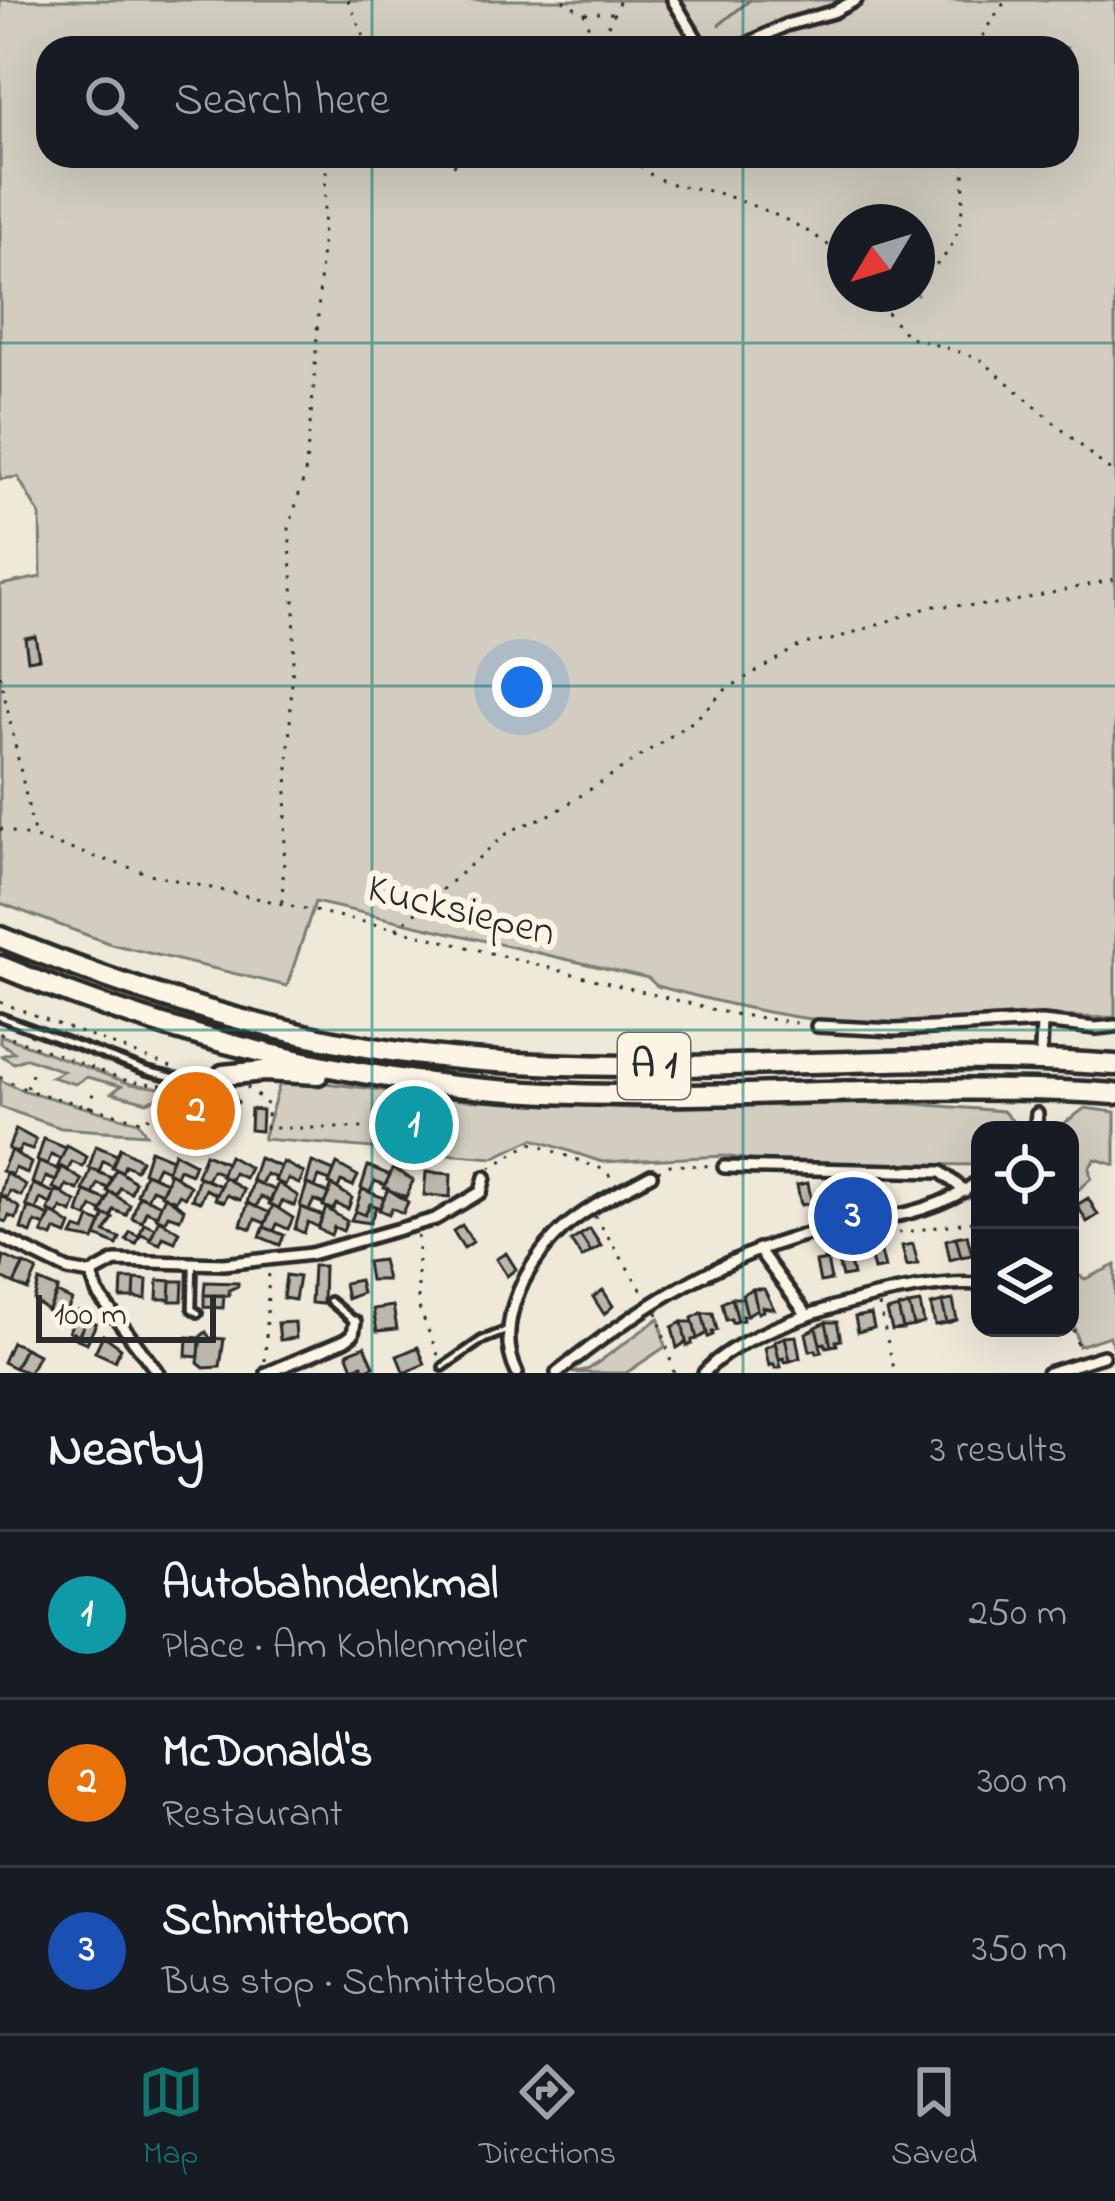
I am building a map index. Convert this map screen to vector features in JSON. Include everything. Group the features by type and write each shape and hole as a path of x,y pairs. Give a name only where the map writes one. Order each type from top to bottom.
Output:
{"highway":[{"name":"A 1","path":"0,937 198,1008 369,1048 603,1066 991,1060 1115,1066"},
{"name":"A 1","path":"0,966 195,1037 371,1076 488,1089 596,1094 943,1090 1115,1094"},
{"path":"227,1081 264,1071 371,1076"}],"street":[{"path":"673,0 695,36"},
{"path":"764,36 856,0"},
{"path":"817,1026 895,1030 1042,1022 1115,1026"},
{"path":"1041,1050 1042,1022"},
{"path":"1036,1121 1037,1114"},
{"path":"724,1167 941,1172 965,1191"},
{"path":"517,1373 508,1330 527,1275 545,1248 590,1208 651,1175"},
{"path":"0,1237 68,1270 91,1274 115,1261 269,1261 417,1225 456,1209 481,1192 485,1177"},
{"path":"557,1373 650,1303 709,1270 758,1249 857,1222 924,1211 971,1187"},
{"path":"758,1249 807,1315"},
{"path":"91,1274 98,1294 158,1373"},
{"path":"704,1373 712,1362 754,1338 807,1315 877,1297 971,1283"},
{"path":"266,1373 345,1340 353,1334 355,1322"},
{"path":"1048,1373 1103,1356"}],"lane":[{"path":"0,1017 146,1071 189,1081 227,1081"},
{"path":"193,1263 192,1309 198,1312"},
{"path":"330,1301 355,1322"},
{"path":"442,1367 482,1340 508,1330"}],"path":[{"path":"348,0 364,36"},
{"path":"563,0 584,13 614,12"},
{"path":"602,36 620,0"},
{"path":"983,36 1006,0"},
{"path":"584,13 592,36"},
{"path":"281,904 295,614 290,528 304,474 314,386 326,168"},
{"path":"642,168 676,188 722,194 818,233 827,242"},
{"path":"935,265 951,252 961,225 964,168"},
{"path":"885,312 907,336 979,358 1115,475"},
{"path":"396,929 510,832 556,812 695,720 725,690 802,644 831,640 933,606 997,605 1115,579"},
{"path":"0,675 35,838"},
{"name":"Kucksiepen","path":"0,830 157,876 396,929 727,1012 817,1026"},
{"path":"0,1002 182,1070"},
{"path":"0,1033 128,1081 174,1086 175,1096 191,1098"},
{"path":"27,1090 32,1074"},
{"path":"0,1077 27,1090 145,1122 154,1111 227,1081 268,1106 266,1129 399,1128"},
{"path":"89,1108 93,1093"},
{"path":"485,1177 496,1162 531,1143 605,1170 620,1192"},
{"path":"651,1175 670,1165 724,1167"},
{"path":"590,1208 650,1303"},
{"path":"887,1234 971,1221"},
{"path":"417,1225 418,1305 442,1367"},
{"path":"266,1373 269,1261"},
{"path":"877,1297 895,1373"},
{"path":"661,1318 674,1373"},
{"path":"1075,1337 1082,1364"}],"shaded area":[{"path":"0,0 1115,0 1115,1017 1012,1016 895,1025 820,1020 711,1000 657,986 648,978 315,902 287,986 111,944 0,903 0,585 41,577 40,516 18,477 0,479"},
{"path":"0,1035 131,1084 170,1089 171,1093 147,1102 112,1093 121,1086 87,1077 75,1084 51,1077 63,1071 27,1058 14,1063 1,1056 14,1052 0,1043"},
{"path":"0,1080 138,1122 146,1134 61,1128 0,1107"},
{"path":"317,1082 462,1100 630,1108 902,1103 1003,1111 1012,1121 971,1121 971,1165 768,1163 725,1156 602,1162 533,1139 493,1158 263,1139 280,1083"},
{"path":"1085,1108 1115,1112 1115,1165 1095,1159 1089,1168 1091,1178 1079,1189 1079,1121 1067,1121"},
{"path":"1115,1265 1115,1350 1109,1336 1079,1346 1079,1275 1085,1279"},
{"path":"659,1318 665,1347 626,1373 572,1373 589,1369"}],"building":[{"path":"35,636 39,658 28,660 25,638"},
{"path":"230,1085 238,1103 186,1125 179,1107 194,1096 196,1100"},
{"path":"251,1109 262,1110 261,1131 250,1130"},
{"path":"16,1129 36,1140 32,1150 8,1149"},
{"path":"44,1139 66,1148 61,1159 51,1155 47,1165 37,1161"},
{"path":"67,1146 87,1157 83,1167 72,1162 68,1170 58,1166"},
{"path":"96,1146 117,1155 113,1166 103,1161 99,1172 89,1168"},
{"path":"120,1148 141,1160 136,1170 125,1165 122,1172 112,1168"},
{"path":"11,1150 31,1163 27,1173 15,1168 12,1175 2,1171"},
{"path":"150,1150 172,1159 167,1170 158,1166 153,1176 143,1172"},
{"path":"174,1153 195,1164 191,1174 179,1169 176,1176 167,1172"},
{"path":"205,1154 226,1163 222,1174 212,1170 207,1180 197,1176"},
{"path":"229,1156 250,1168 245,1178 234,1173 231,1180 221,1176"},
{"path":"259,1158 281,1167 276,1178 266,1174 261,1184 252,1180"},
{"path":"39,1162 60,1170 56,1181 46,1177 42,1187 32,1183"},
{"path":"283,1162 304,1173 299,1184 275,1181"},
{"path":"312,1162 334,1171 330,1181 319,1177 315,1187 306,1184"},
{"path":"337,1164 358,1176 353,1186 341,1181 338,1188 329,1184"},
{"path":"368,1166 390,1175 385,1185 375,1181 370,1192 361,1188"},
{"path":"62,1167 82,1180 78,1190 66,1185 63,1192 53,1188"},
{"path":"393,1168 413,1180 406,1197 384,1188"},
{"path":"91,1169 112,1178 108,1188 98,1184 93,1195 83,1191"},
{"path":"116,1169 135,1182 131,1193 120,1188 117,1195 107,1191"},
{"path":"426,1172 451,1174 450,1197 424,1195"},
{"path":"6,1173 26,1185 21,1196 10,1191 7,1198 0,1195"},
{"path":"145,1173 167,1182 162,1193 152,1189 147,1199 137,1195"},
{"path":"170,1173 190,1186 185,1197 179,1194 176,1201 161,1195"},
{"path":"874,1175 877,1194 866,1196 863,1177"},
{"path":"199,1177 221,1186 217,1195 206,1189 200,1202 192,1199"},
{"path":"224,1177 244,1190 240,1200 227,1195 224,1202 215,1199"},
{"path":"253,1181 275,1190 271,1201 261,1197 256,1207 247,1203"},
{"path":"278,1183 298,1196 294,1206 282,1201 279,1208 269,1204"},
{"path":"808,1183 812,1203 801,1205 797,1185"},
{"path":"33,1184 55,1193 51,1204 40,1199 36,1210 26,1206"},
{"path":"307,1184 329,1193 324,1204 314,1200 309,1210 300,1206"},
{"path":"332,1185 352,1198 348,1209 323,1206"},
{"path":"362,1189 384,1198 380,1208 370,1204 365,1215 355,1211"},
{"path":"388,1189 408,1202 403,1213 379,1210"},
{"path":"56,1190 76,1202 72,1213 61,1208 58,1215 48,1211"},
{"path":"85,1191 107,1200 102,1211 92,1207 87,1217 78,1213"},
{"path":"110,1192 130,1205 126,1215 114,1210 111,1217 101,1214"},
{"path":"0,1195 20,1208 16,1219 0,1220"},
{"path":"139,1195 161,1205 157,1215 146,1211 142,1222 132,1218"},
{"path":"165,1196 184,1209 180,1219 156,1217"},
{"path":"1088,1198 1098,1215 1087,1222 1079,1204"},
{"path":"248,1203 270,1213 265,1223 255,1219 251,1229 241,1225"},
{"path":"370,1204 376,1207 370,1223 351,1220 355,1211 365,1215"},
{"path":"273,1205 293,1218 288,1229 277,1224 274,1231 264,1227"},
{"path":"28,1207 50,1216 45,1226 35,1222 31,1233 21,1229"},
{"path":"301,1207 323,1216 318,1227 308,1222 304,1233 295,1229"},
{"path":"326,1208 347,1221 343,1231 334,1227 331,1235 318,1229"},
{"path":"51,1212 71,1225 67,1235 55,1230 52,1237 42,1233"},
{"path":"105,1215 113,1218 105,1232 120,1238 117,1245 96,1236"},
{"path":"90,1218 101,1223 94,1240 72,1236 76,1228 85,1231"},
{"path":"159,1219 179,1232 175,1242 163,1237 160,1244 150,1240"},
{"path":"144,1223 155,1228 151,1238 141,1234 136,1244 126,1240 130,1232 139,1236"},
{"path":"462,1225 473,1242 464,1248 453,1231"},
{"path":"264,1227 284,1235 280,1245 260,1237"},
{"path":"590,1229 601,1246 591,1252 580,1235"},
{"path":"580,1235 591,1252 582,1258 571,1241"},
{"path":"967,1235 971,1255 961,1257 956,1237"},
{"path":"956,1237 961,1257 950,1260 946,1240"},
{"path":"913,1244 918,1264 907,1266 902,1246"},
{"path":"880,1248 885,1268 874,1270 869,1250"},
{"path":"506,1253 516,1269 507,1276 496,1259"},
{"path":"848,1255 853,1275 842,1277 837,1257"},
{"path":"4,1256 23,1265 14,1284 0,1277"},
{"path":"382,1260 387,1280 370,1280 367,1262"},
{"path":"827,1260 831,1280 820,1282 816,1262"},
{"path":"24,1264 37,1270 28,1290 14,1284"},
{"path":"313,1266 324,1266 323,1304 311,1303"},
{"path":"286,1275 299,1277 295,1300 283,1298"},
{"path":"122,1279 135,1279 134,1298 121,1298"},
{"path":"135,1279 147,1280 146,1299 134,1298"},
{"path":"158,1280 171,1281 170,1299 157,1299"},
{"path":"359,1280 362,1293 347,1299 344,1283"},
{"path":"39,1281 58,1289 48,1311 34,1300"},
{"path":"171,1281 183,1281 182,1301 170,1301"},
{"path":"205,1282 238,1286 229,1290 229,1296 204,1295"},
{"path":"753,1289 757,1309 747,1315 742,1294"},
{"path":"753,1289 764,1289 774,1309 762,1307 758,1313"},
{"path":"603,1290 613,1306 604,1314 593,1297"},
{"path":"57,1293 72,1300 63,1319 48,1311"},
{"path":"204,1295 224,1295 223,1308 204,1307"},
{"path":"732,1298 743,1298 747,1315 743,1320 738,1321"},
{"path":"732,1298 738,1321 732,1323 726,1320 722,1303"},
{"path":"953,1300 957,1320 947,1323 942,1302"},
{"path":"942,1302 947,1323 935,1325 931,1305"},
{"path":"920,1303 924,1323 914,1326 909,1305"},
{"path":"909,1305 914,1326 903,1328 898,1308"},
{"path":"393,1306 397,1329 377,1331 373,1309"},
{"path":"898,1308 903,1329 892,1330 887,1311"},
{"path":"78,1311 88,1316 79,1335 69,1331"},
{"path":"702,1313 707,1333 697,1339 692,1318"},
{"path":"702,1313 713,1313 717,1330 708,1337"},
{"path":"871,1314 874,1328 858,1332 855,1317"},
{"path":"86,1320 96,1324 87,1343 77,1339"},
{"path":"295,1322 296,1338 280,1340 278,1323"},
{"path":"682,1322 686,1342 677,1348 672,1327"},
{"path":"682,1322 693,1322 697,1339 687,1346"},
{"path":"826,1322 831,1346 826,1347 820,1344 816,1327"},
{"path":"826,1322 837,1322 841,1340 837,1345 831,1346"},
{"path":"816,1328 822,1352 817,1353 810,1351 806,1333"},
{"path":"206,1332 210,1338 224,1339 220,1367 204,1368 198,1363 201,1336"},
{"path":"103,1335 121,1348 115,1361 95,1352"},
{"path":"796,1336 800,1358 790,1361 785,1337"},
{"path":"187,1337 200,1338 199,1357 186,1356"},
{"path":"785,1337 790,1361 785,1362 779,1359 775,1341"},
{"path":"12,1342 25,1348 15,1368 3,1362"},
{"path":"775,1343 781,1367 775,1368 769,1366 765,1348"},
{"path":"365,1346 374,1366 353,1368 347,1353"},
{"path":"418,1347 425,1364 404,1373 397,1356"},
{"path":"25,1348 38,1355 29,1373 15,1368"}],"waterway":[{"path":"719,25 750,0"}],"tunnel":[{"path":"1037,1114 1040,1061"}],"place":[{"name":"McDonald's","path":"196,1111"},
{"name":"Autobahndenkmal","path":"414,1125"},
{"name":"Schmitteborn","path":"853,1216"}]}
